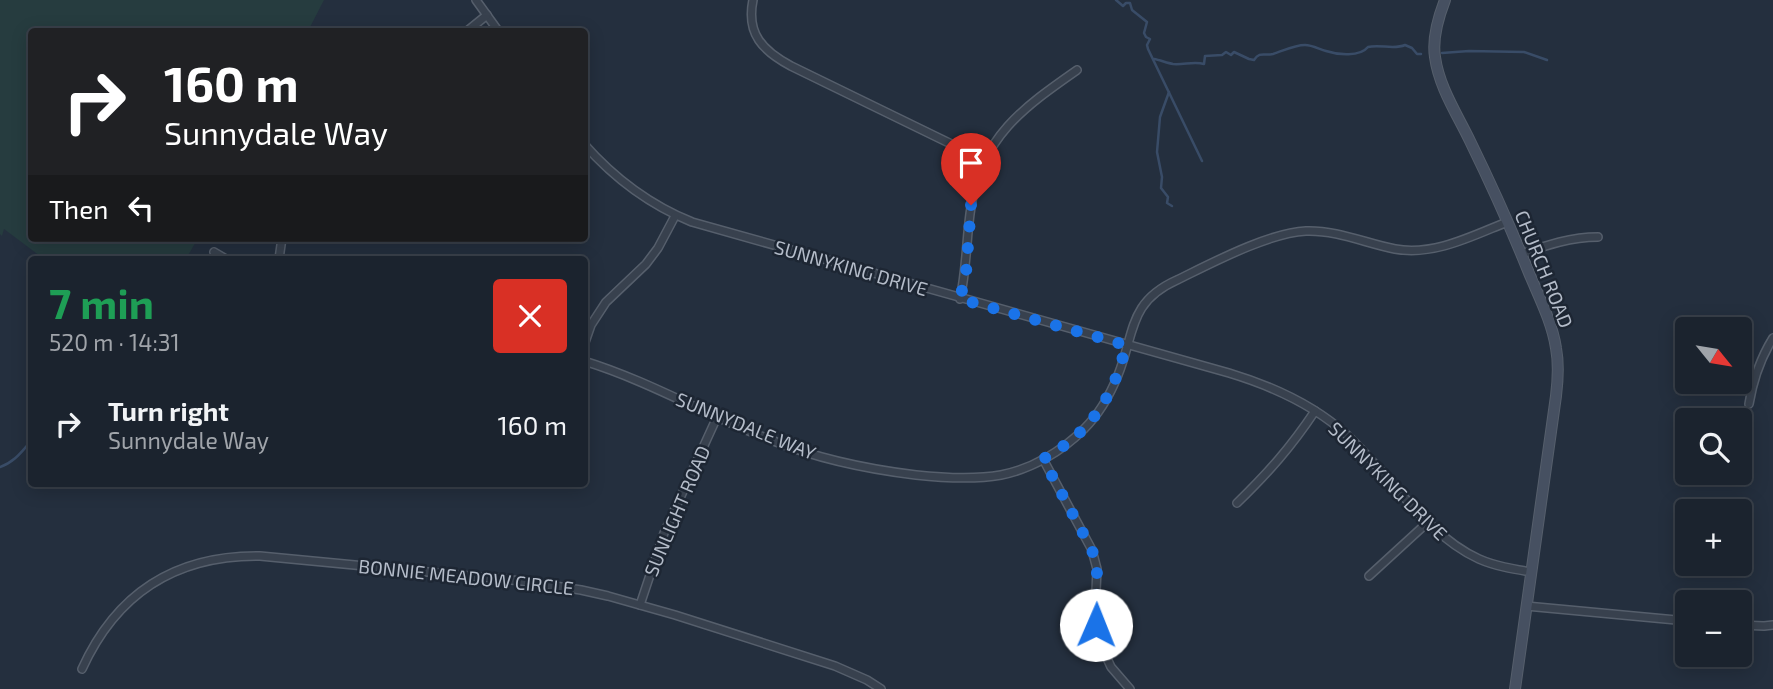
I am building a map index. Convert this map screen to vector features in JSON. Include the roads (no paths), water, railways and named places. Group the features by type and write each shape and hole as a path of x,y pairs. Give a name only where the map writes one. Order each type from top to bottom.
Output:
{"street":[{"path":"476,0 496,28"},
{"path":"753,0 751,16 755,33 758,41 772,55 985,160"},
{"name":"CHURCH ROAD","path":"1445,0 1435,39 1438,72 1522,254 1554,336 1558,366 1515,689"},
{"path":"471,28 487,15"},
{"path":"960,299 966,273 971,205 975,183 985,160 1004,131 1024,108 1077,70"},
{"name":"SUNNYKING DRIVE","path":"588,149 634,191 655,205 675,216 708,228 1258,383 1286,395 1335,425 1428,522 1456,547 1496,565 1531,572"},
{"path":"588,334 606,302 646,264 658,248 675,216"},
{"name":"SUNNYDALE WAY","path":"588,362 637,380 768,439 819,457 895,472 951,478 985,477 1016,471 1058,451 1095,416 1119,374 1137,315 1150,296 1160,288 1220,260 1292,233 1336,234 1396,249 1421,250 1447,246 1507,222"},
{"path":"1522,254 1564,240 1598,237"},
{"path":"214,252 221,256"},
{"path":"1749,404 1757,370 1773,338"},
{"path":"1237,503 1276,464 1315,411"},
{"name":"SUNLIGHT ROAD","path":"640,605 664,533 717,417"},
{"path":"1043,459 1092,550 1097,569 1095,613 1099,641 1111,667 1130,689"},
{"path":"1369,576 1428,522"},
{"name":"BONNIE MEADOW CIRCLE","path":"82,668 109,621 145,588 179,569 213,559 260,556 552,584 640,605 844,670 881,689"},
{"path":"1526,606 1675,620"},
{"path":"1752,626 1773,625"}],"waterway":[{"path":"1116,0 1123,6 1130,3 1132,10 1147,22 1144,33 1150,39 1148,49 1202,161"},
{"path":"1154,59 1173,64 1204,64 1205,56 1222,55 1226,52 1231,55 1234,52 1254,60 1260,55 1305,45 1348,54 1368,47 1405,45 1421,54"},
{"path":"1442,53 1524,52 1547,60"},
{"path":"1169,92 1160,117 1157,152 1162,177 1161,188 1168,197 1167,203 1172,206"},
{"path":"0,467 14,459 28,444"}]}
